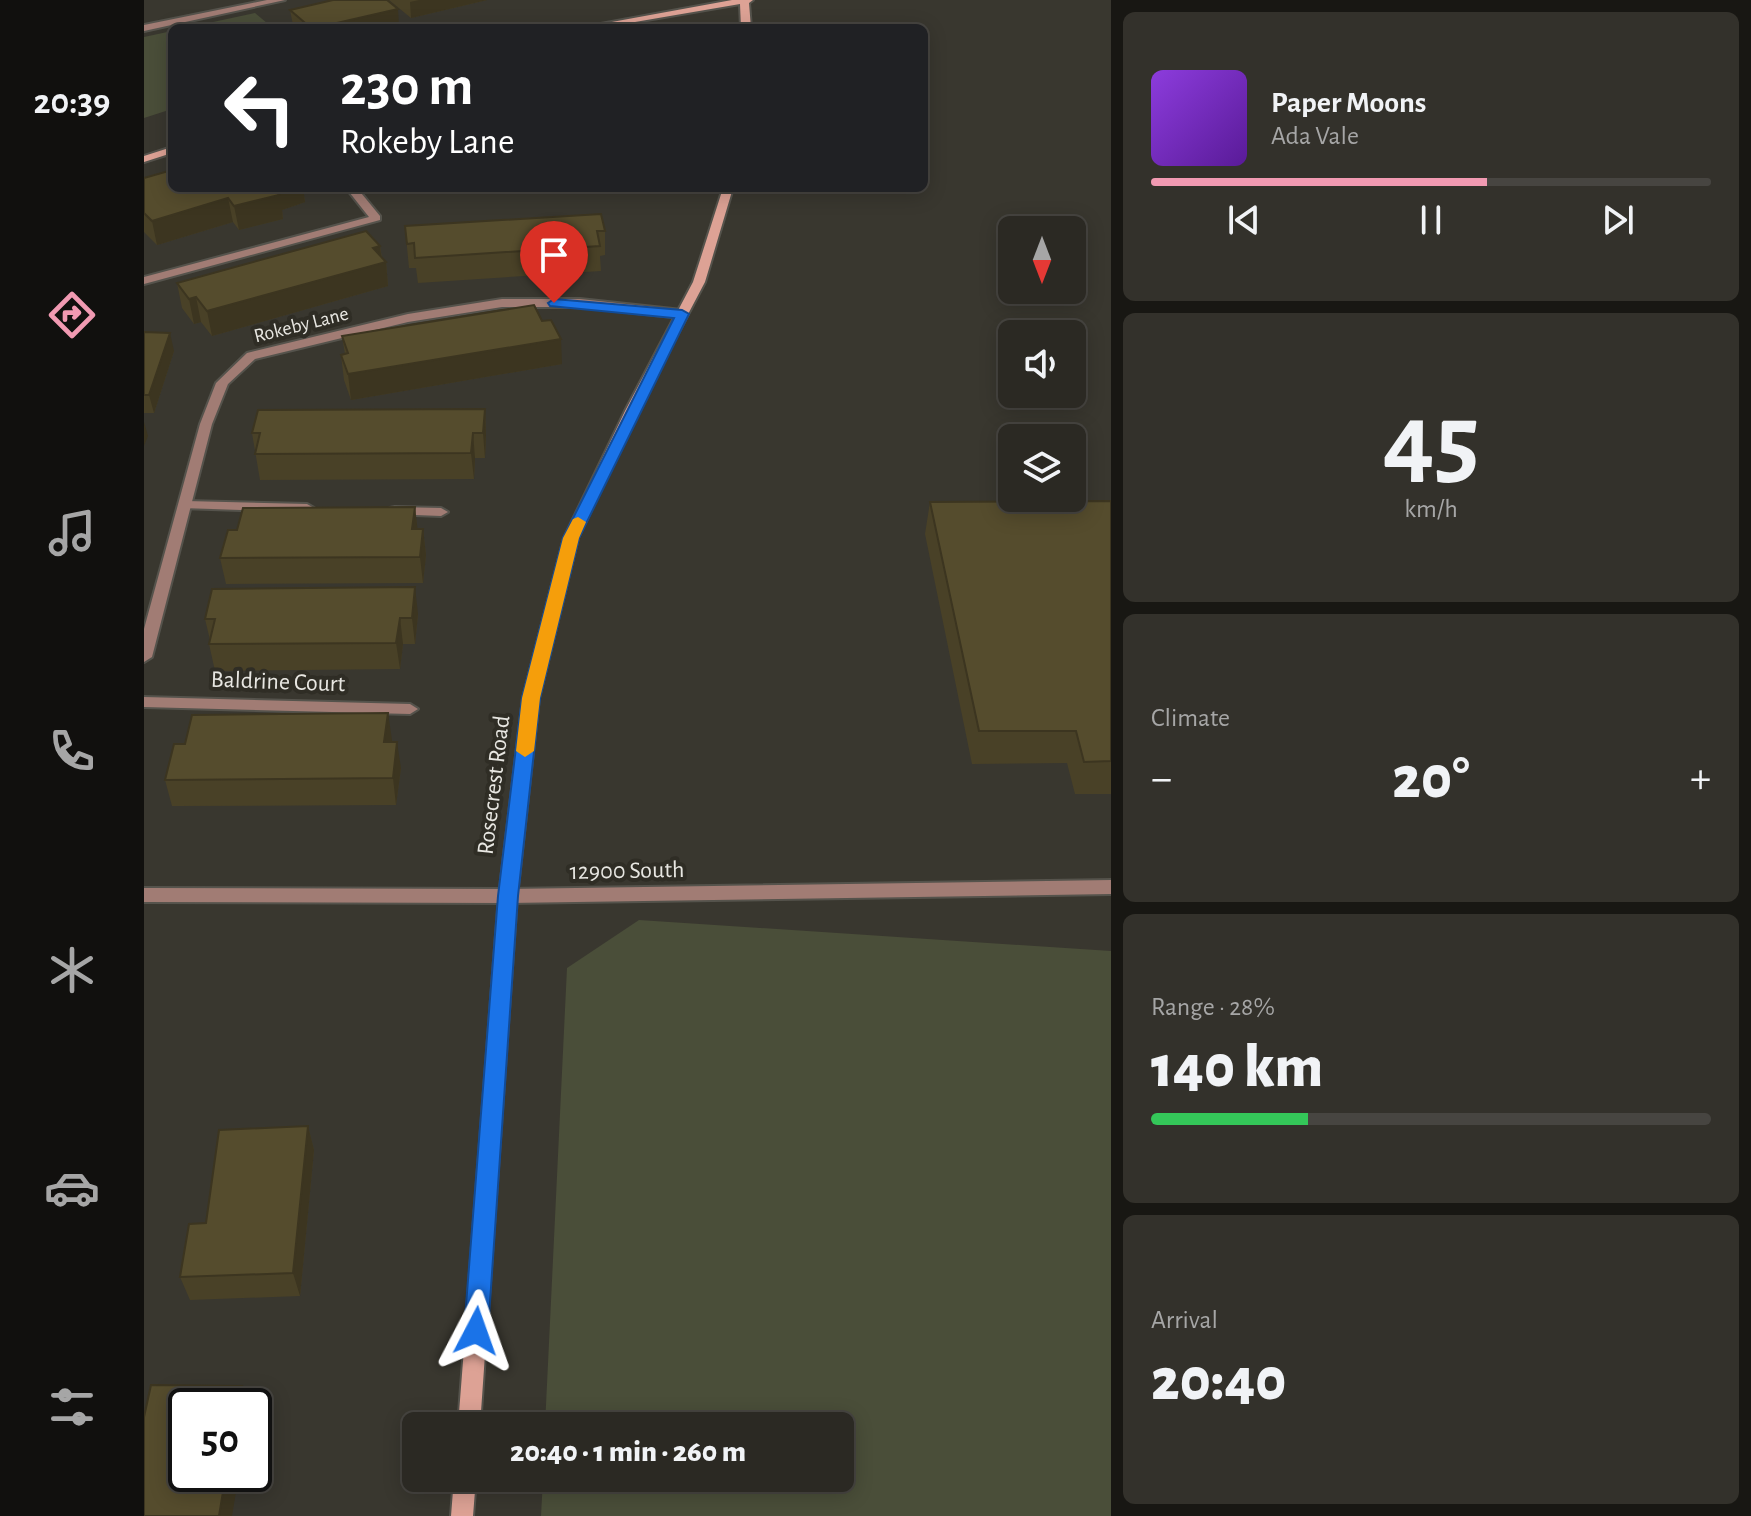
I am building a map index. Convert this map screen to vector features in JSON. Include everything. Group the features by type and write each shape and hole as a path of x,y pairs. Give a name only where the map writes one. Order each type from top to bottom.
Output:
{"main road":[{"path":"607,24 745,0 746,24"},
{"path":"144,159 168,151"},
{"name":"Rosecrest Road","path":"470,1412 508,896 531,698 571,538 699,282 727,192"},
{"path":"462,1516 464,1492"}],"street":[{"path":"144,28 280,0"},
{"path":"144,281 376,218 354,192"},
{"name":"Rokeby Lane","path":"144,657 206,424 222,383 251,356 408,318 502,303 580,303 682,314"},
{"path":"186,505 319,509"},
{"path":"380,510 441,512"},
{"name":"Baldrine Court","path":"144,702 410,709"},
{"name":"12900 South","path":"144,895 508,896 1111,887"}],"green space":[{"path":"255,13 268,24 204,24"},
{"path":"168,32 168,110 144,118 144,37"},
{"path":"639,920 1111,951 1111,1516 541,1516 542,1492 854,1492 854,1412 546,1412 567,968"}],"building":[{"path":"333,0 387,0 398,9 332,24 306,24 290,10"},
{"path":"168,171 168,192 277,192 279,195 234,206 228,198 152,221 144,213 144,178"},
{"path":"601,214 605,231 597,231 600,246 415,258 414,243 407,244 405,226"},
{"path":"366,231 380,246 373,248 386,262 207,311 196,297 189,299 177,283"},
{"path":"534,305 542,321 551,320 561,339 348,374 341,355 348,353 342,336"},
{"path":"144,332 170,333 149,395 144,395"},
{"path":"485,409 483,433 473,433 471,453 255,454 260,433 252,433 258,410"},
{"path":"1086,501 1111,501 1111,761 1084,762 1076,731 979,731 930,502 998,502 998,512 1086,512"},
{"path":"415,507 412,529 423,529 420,557 220,558 228,530 237,530 243,508"},
{"path":"415,587 412,618 400,618 396,643 209,644 215,619 205,619 212,589"},
{"path":"388,713 384,742 397,742 393,778 165,780 174,744 185,744 192,715"},
{"path":"308,1126 293,1273 180,1277 189,1224 206,1223 219,1130"},
{"path":"151,1385 242,1386 168,1388 168,1492 223,1492 219,1516 144,1516 144,1417"}],"slow traffic":[{"path":"525,751 531,698 571,538 578,522"}],"route":[{"path":"476,1331 508,896 531,698 571,538 631,411 682,314 554,303"}]}
